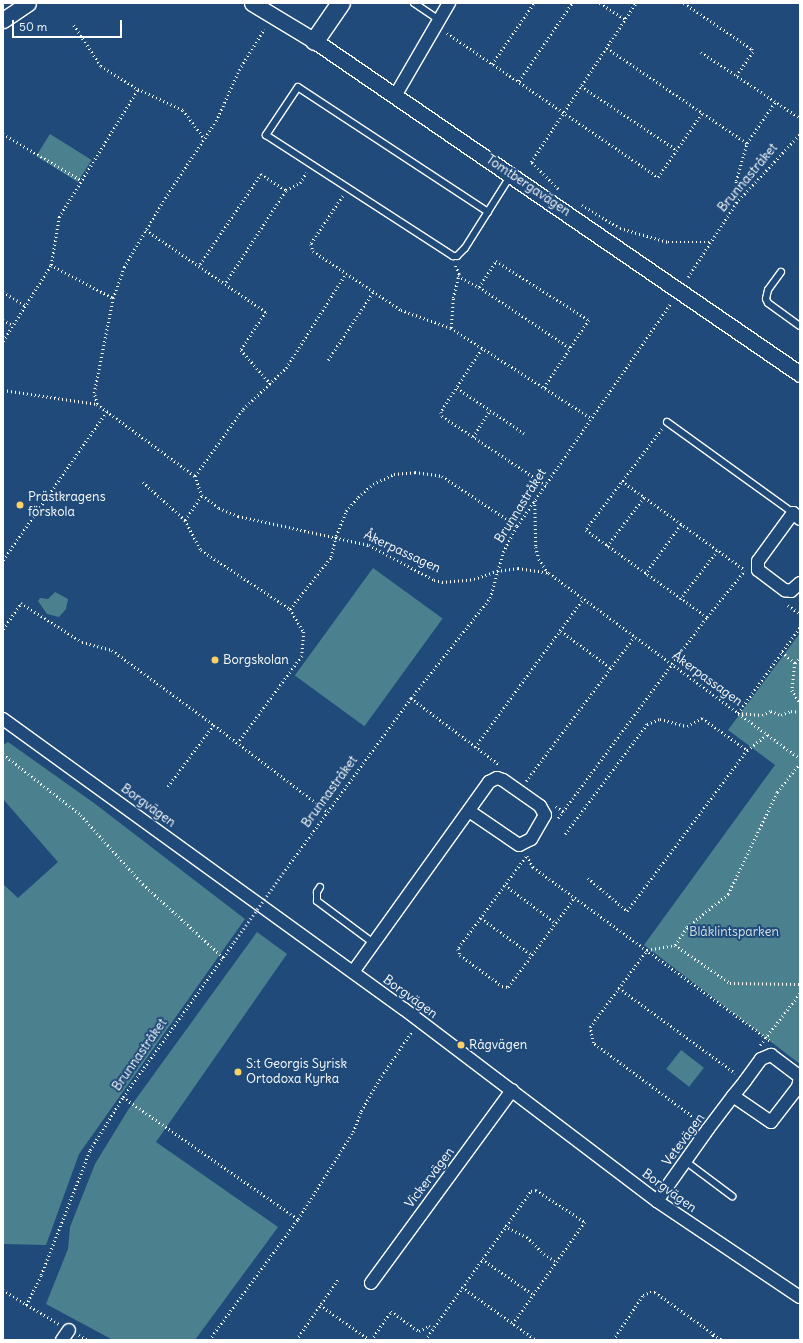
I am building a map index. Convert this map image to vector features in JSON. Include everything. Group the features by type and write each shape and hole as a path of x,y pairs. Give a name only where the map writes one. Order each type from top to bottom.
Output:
{"main road":[{"path":"315,41 341,3"}],"street":[{"path":"3,20 28,3"},
{"name":"Tomtbergavägen","path":"252,3 315,41 798,369"},
{"path":"395,96 441,25 449,3"},
{"path":"796,516 758,561 758,570 785,590 791,592 800,583"},
{"name":"Borgvägen","path":"3,719 353,972 512,1090 657,1201 800,1297"},
{"path":"353,972 372,942 489,782 497,778 540,806 545,815 531,839 519,845 469,811"},
{"name":"Vetevägen","path":"657,1201 708,1129 761,1059 771,1055 800,1077 798,1087 771,1122 733,1096"},
{"name":"Vickervägen","path":"372,1283 512,1090"},
{"path":"62,1340 69,1330"}],"lane":[{"path":"414,3 441,25"},
{"path":"488,212 298,88 266,135 311,166 453,256 457,256 465,248 488,212 511,175"},
{"path":"781,272 768,290 766,299 768,303 800,326"},
{"path":"667,422 796,516"},
{"path":"320,887 317,892 317,900 372,942"},
{"path":"685,1161 732,1196"}],"path":[{"path":"492,64 534,3"},
{"path":"519,81 572,3"},
{"path":"600,3 625,19"},
{"path":"561,192 531,162 636,3"},
{"path":"684,3 752,49 754,52 737,76"},
{"path":"74,25 101,66 138,88 183,110 204,138"},
{"path":"441,25 492,64 658,177 702,113"},
{"path":"97,404 94,393 113,298 124,266 216,121 239,70 264,29"},
{"path":"607,48 747,143"},
{"path":"701,52 800,118"},
{"path":"581,86 677,150"},
{"path":"3,341 51,265 59,217 138,88"},
{"path":"736,203 736,181 747,143 775,102"},
{"path":"3,134 81,180"},
{"name":"Brunnastråket","path":"688,277 736,203 800,134"},
{"path":"226,282 286,190 300,183 311,166"},
{"path":"200,264 261,174 286,190"},
{"path":"347,189 312,244 313,252 401,310 451,328 591,418"},
{"path":"575,201 620,228 668,242 711,242"},
{"path":"146,230 200,264 266,312 241,350 271,384"},
{"path":"451,328 458,276 453,256"},
{"path":"479,287 496,261 589,320 544,388"},
{"path":"51,265 113,298"},
{"path":"195,476 244,409 286,368 346,273"},
{"path":"458,276 479,287 570,348"},
{"path":"3,292 25,305"},
{"path":"328,360 373,292"},
{"name":"Brunnastråket","path":"3,1290 26,1305 41,1275 90,1150 123,1097 224,958 285,870 412,698 490,598 497,571 517,526 670,304"},
{"path":"3,320 13,325"},
{"path":"482,349 441,412 442,416 546,485"},
{"path":"457,388 524,433"},
{"path":"3,390 97,404 107,411 195,476 202,495 185,520"},
{"path":"473,437 490,410"},
{"path":"3,560 107,411"},
{"path":"667,422 586,530 706,617"},
{"path":"290,609 330,557 336,536 346,511 363,493 394,474 415,472 442,476 517,526"},
{"path":"622,481 745,570 748,576"},
{"path":"143,482 185,520 201,550 290,609 304,632 302,656 238,743"},
{"name":"Åkerpassagen","path":"202,495 219,508 238,516 336,536 368,545 438,581 474,579 497,571 518,568 549,573 800,759"},
{"path":"607,546 644,496"},
{"path":"535,500 536,547 539,559 549,573"},
{"path":"645,574 681,524"},
{"path":"680,599 717,550"},
{"path":"557,821 706,617 745,570"},
{"path":"475,747 583,599"},
{"path":"783,602 800,614"},
{"path":"3,629 21,603 82,642 112,650 328,812"},
{"path":"738,713 800,627"},
{"path":"561,631 611,668"},
{"path":"524,783 634,637"},
{"path":"782,652 795,663"},
{"path":"800,658 795,663 792,690 800,704"},
{"path":"412,698 506,769"},
{"path":"738,713 753,712 762,715 771,711 781,715 791,711 800,712"},
{"path":"565,834 646,724 660,719 686,726 702,718 747,750"},
{"path":"168,787 214,725"},
{"path":"588,878 627,912 747,750 767,735"},
{"path":"3,754 81,815 143,884 224,958"},
{"path":"675,945 687,927 728,894 777,792 800,764"},
{"path":"518,778 530,787"},
{"path":"552,803 564,812"},
{"path":"532,851 505,885 458,950 460,955 502,986 508,987 574,898"},
{"path":"527,856 532,867 766,1038 800,993"},
{"path":"505,885 556,923"},
{"path":"481,918 532,955"},
{"path":"708,1129 593,1043 590,1027 647,950 675,945 730,983 800,984"},
{"path":"619,988 745,1081"},
{"path":"209,1340 298,1219 353,1132 361,1111 379,1080 412,1030"},
{"path":"123,1097 298,1219"},
{"path":"425,1340 505,1226 531,1191 536,1190 585,1222 513,1324"},
{"path":"505,1226 527,1237 544,1254 557,1262"},
{"path":"482,1259 534,1295"},
{"path":"296,1340 339,1278"},
{"path":"462,1287 536,1340"},
{"path":"618,1340 614,1339 643,1295 650,1292 655,1292 722,1340"},
{"path":"320,1305 371,1340 391,1311 419,1331 429,1326 433,1328"},
{"path":"711,1340 713,1334"}],"green space":[{"path":"50,134 92,160 78,182 36,156"},
{"path":"373,568 443,619 364,726 295,676"},
{"path":"55,592 68,599 66,609 59,617 47,614 38,601 40,598 48,599"},
{"name":"Blåklintsparken","path":"800,633 800,1064 644,945 775,765 728,730"},
{"path":"8,742 94,803 245,919 79,1154 46,1245 3,1244 3,884 18,898 58,862 3,799 3,745"},
{"path":"257,932 287,954 156,1142 278,1227 195,1340 113,1340 46,1304 68,1249 70,1227 95,1164 128,1110"},
{"path":"681,1050 704,1068 689,1087 666,1069"}],"place":[{"name":"Prästkragens förskola","path":"20,505"},
{"name":"Borgskolan","path":"215,660"},
{"name":"Rågvägen","path":"461,1045"},
{"name":"S:t Georgis Syrisk Ortodoxa Kyrka","path":"238,1072"}]}
